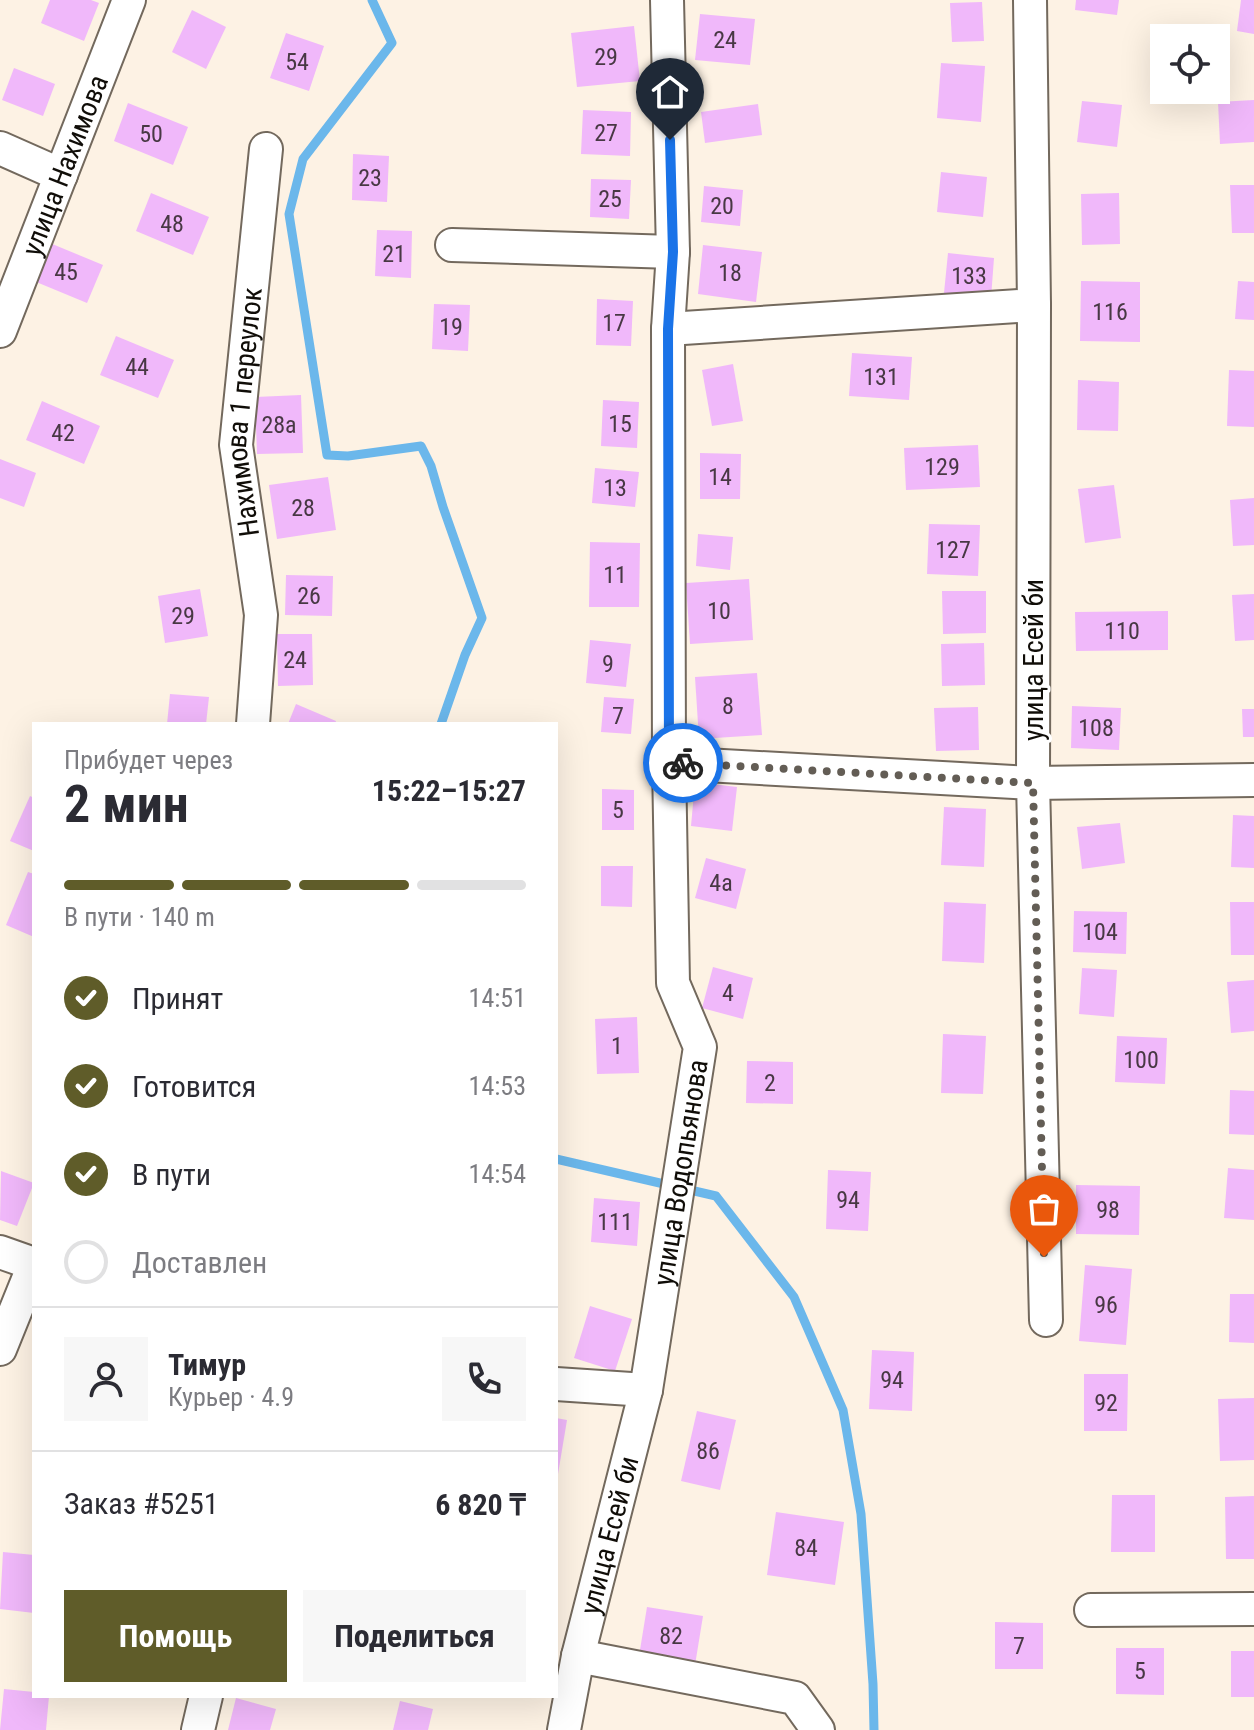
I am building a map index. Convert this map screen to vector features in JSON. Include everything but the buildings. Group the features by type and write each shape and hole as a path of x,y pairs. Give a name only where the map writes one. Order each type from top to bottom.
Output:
{"street":[{"name":"улица Нахимова","path":"0,331 129,0"},
{"name":"улица Водопьянова","path":"646,1390 700,1047 673,983 668,329 673,252 667,0"},
{"name":"улица Есей би","path":"1030,0 1034,305 1033,783 1046,1320"},
{"path":"0,148 61,175"},
{"name":"Нахимова 1 переулок","path":"253,722 261,615 236,445 266,149"},
{"path":"452,245 673,252"},
{"path":"668,329 1034,305"},
{"path":"669,763 1033,783 1254,780"},
{"path":"0,1252 32,1263"},
{"path":"0,1349 32,1269"},
{"path":"558,1384 646,1390"},
{"name":"улица Есей би","path":"564,1730 578,1656 646,1390"},
{"path":"1091,1610 1254,1609"},
{"path":"578,1656 795,1698 818,1730"},
{"path":"198,1730 206,1698"}],"waterway":[{"path":"372,0 392,43 303,159 289,214 327,455 348,456 421,446 431,466 482,618 465,655 442,722"},
{"path":"558,1159 716,1196 794,1297 843,1410 861,1514 874,1730"}],"way so far":[{"path":"683,763 1033,783 1044,1257"}],"route":[{"path":"670,140 673,252 668,329 669,763 683,763"}]}
